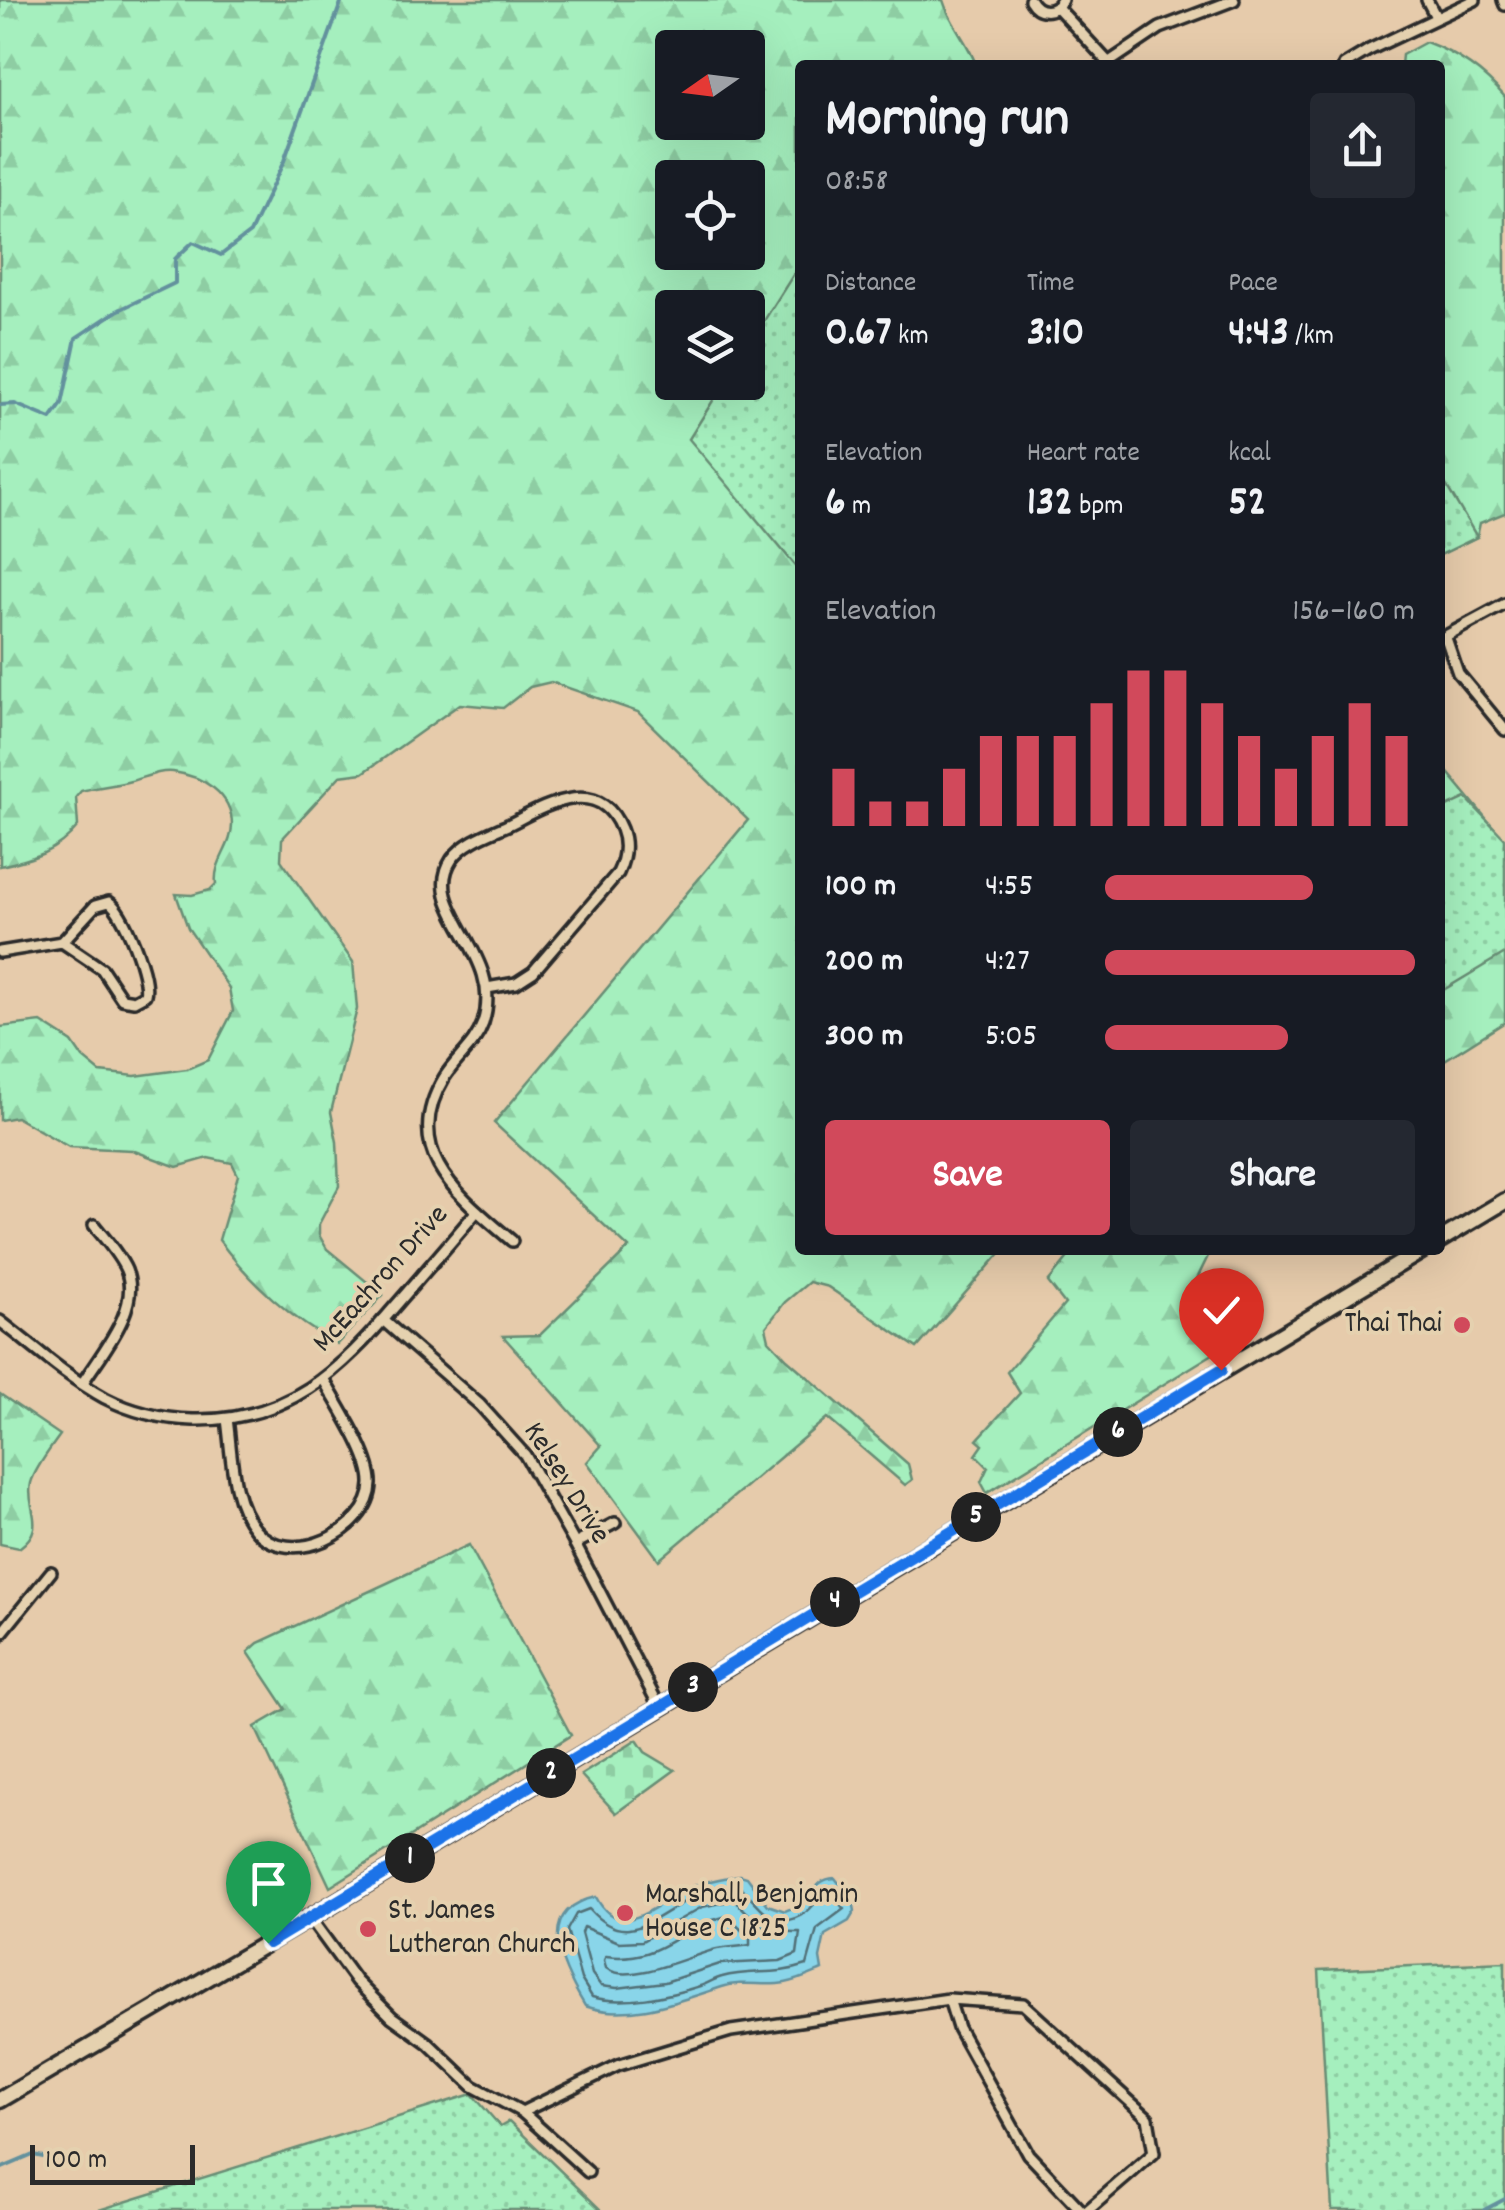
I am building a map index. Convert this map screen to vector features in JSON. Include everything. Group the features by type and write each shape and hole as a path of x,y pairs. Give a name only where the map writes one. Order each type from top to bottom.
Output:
{"main road":[{"path":"1445,1237 1505,1201"},
{"path":"0,2100 1415,1255"}],"street":[{"path":"1030,0 1041,10 1060,3 1103,60"},
{"path":"1197,0 1202,11"},
{"path":"1111,60 1142,37 1234,0"},
{"path":"1427,0 1436,17"},
{"path":"1354,60 1476,0"},
{"path":"1445,637 1505,604"},
{"path":"1445,643 1458,673 1505,730"},
{"path":"487,988 516,983 534,972 618,873 624,838 614,816 600,804 585,798 559,800 471,842 454,856 444,884 447,904 475,950 487,988 487,1006 478,1034 438,1090 429,1129 437,1166 447,1182 512,1241"},
{"path":"0,952 62,942 96,906 103,902 113,904 121,914 145,978 144,995 134,1001 122,999 102,969 62,942"},
{"name":"McEachron Drive","path":"0,1321 82,1384 124,1406 186,1420 227,1418 278,1405 324,1380 383,1320 477,1211"},
{"path":"82,1384 122,1318 130,1296 124,1267 94,1225"},
{"name":"Kelsey Drive","path":"383,1320 480,1405 532,1466 660,1708"},
{"path":"227,1418 237,1490 250,1522 264,1539 274,1544 312,1546 356,1519 367,1504 371,1486 366,1460 324,1380"},
{"path":"576,1544 615,1523"},
{"path":"0,1635 51,1572"},
{"path":"310,1918 356,1980 392,2017 473,2086 522,2112 588,2172"},
{"path":"522,2112 619,2066 731,2031 949,1999 1023,2004 1148,2118 1154,2153 1084,2210 1028,2154 958,2028 949,1999"}],"green space":[{"path":"0,0 943,0 974,60 795,60 795,1255 999,1255 917,1348 828,1287 809,1282 785,1302 766,1327 769,1340 787,1359 908,1464 912,1480 905,1485 827,1418 659,1560 587,1462 601,1446 503,1336 540,1335 629,1248 494,1123 748,820 638,712 551,682 530,687 503,708 460,704 363,773 340,776 282,839 281,860 353,962 357,1009 331,1112 339,1186 319,1224 319,1235 327,1249 383,1295 337,1344 272,1298 219,1240 238,1175 232,1163 208,1158 177,1167 132,1150 69,1147 16,1117 0,1120 0,1027 41,1022 72,1042 100,1072 135,1076 187,1069 208,1060 233,1011 229,988 188,928 176,894 192,895 216,884 232,825 227,804 204,782 167,772 81,791 76,797 78,826 43,854 0,866"},
{"path":"1426,42 1469,64 1505,97 1505,513 1480,523 1477,537 1445,553 1445,60 1402,60 1402,55"},
{"path":"795,272 795,565 689,439 713,400 765,400 765,319"},
{"path":"1445,483 1477,537 1445,553"},
{"path":"1445,769 1505,841 1505,1022 1445,1060"},
{"path":"1466,798 1505,839 1505,953 1445,989 1445,808"},
{"path":"1070,1255 1209,1255 1192,1289 1234,1341 987,1493 981,1482 988,1467 976,1455 983,1445 977,1440 1020,1393 1007,1372 1065,1304 1048,1282"},
{"path":"0,1394 60,1435 33,1477 33,1532 19,1548 0,1544"},
{"path":"469,1545 571,1735 330,1887 255,1727 286,1709 248,1652 258,1643"},
{"path":"637,1740 645,1752 675,1770 616,1813 581,1775"},
{"path":"1505,1962 1505,2210 1332,2210 1319,1970"},
{"path":"472,2094 500,2126 509,2121 601,2210 99,2210"}],"water":[{"path":"740,1875 747,1877 768,1905 785,1911 802,1904 823,1881 835,1878 853,1901 855,1911 849,1921 825,1935 820,1958 822,1970 785,1983 730,1985 637,2010 619,2012 585,2006 568,1975 558,1942 564,1914 576,1904 596,1897 606,1911 629,1919 694,1886"}],"waterway":[{"path":"0,405 15,404 51,419 62,404 76,338 117,311 175,283 175,259 193,242 221,255 250,233 284,161 342,0"},
{"path":"0,2169 33,2155 74,2163"},
{"path":"1484,2210 1505,2199"}],"place":[{"name":"Thai Thai","path":"1462,1325"},
{"name":"Marshall, Benjamin House C 1825","path":"625,1913"},
{"name":"St. James Lutheran Church","path":"368,1929"}],"route":[{"path":"268,1943 1221,1370"}]}
